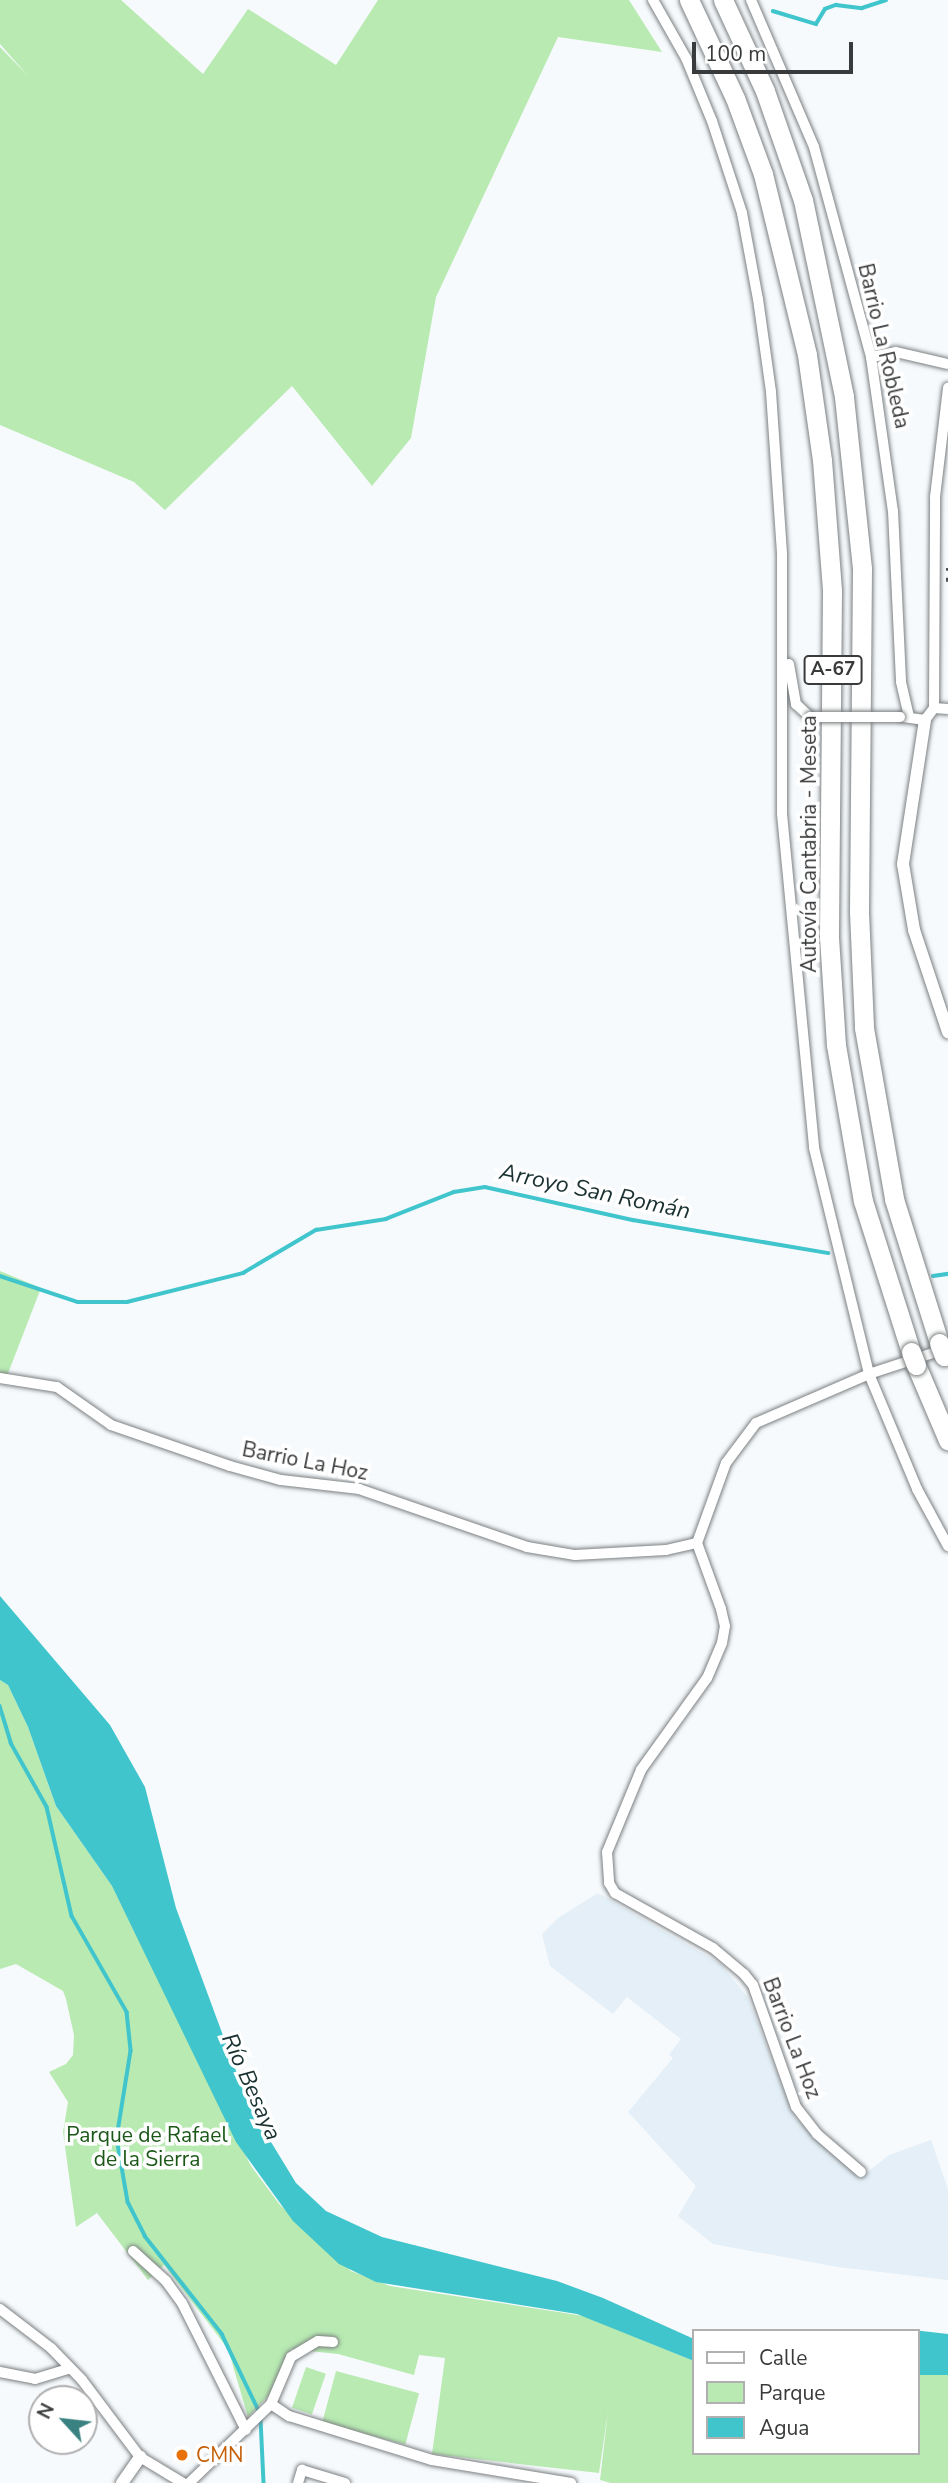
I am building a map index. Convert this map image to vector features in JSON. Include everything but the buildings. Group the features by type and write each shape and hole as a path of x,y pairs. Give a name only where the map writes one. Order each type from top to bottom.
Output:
{"highway":[{"name":"Autovía Cantabria - Meseta","path":"689,0 735,98 763,174 807,355 832,578 828,937 836,1045 863,1201 913,1359 948,1440"},
{"name":"A-67","path":"723,0 765,91 803,200 844,397 862,579 859,912 864,1028 892,1189 945,1353"}],"street":[{"path":"653,0 699,86 749,245 777,452 785,638 782,814 814,1147 869,1374 917,1489 948,1546"},
{"name":"Barrio La Robleda","path":"751,0 801,107 871,357 892,499 905,717"},
{"path":"871,357 896,352 948,364"},
{"name":"Barrio La Robleda","path":"933,708 934,498 948,388"},
{"path":"785,638 796,704 810,716"},
{"path":"948,709 933,708 925,720 903,864 914,930 948,1032"},
{"path":"784,724 810,716 905,717 925,720"},
{"path":"697,1543 726,1463 756,1423 869,1374 945,1353"},
{"name":"Barrio La Hoz","path":"0,1378 57,1387 111,1425 230,1466 282,1480 359,1489 527,1547 575,1555 666,1550 697,1543 721,1609 725,1626 722,1643 707,1678 641,1770 607,1852 609,1883 615,1894 713,1948 744,1974 753,1985 796,2107 817,2134 861,2172"},
{"path":"133,2251 166,2281 182,2303 246,2430"},
{"path":"0,2309 70,2368 139,2457 183,2483"},
{"path":"189,2483 269,2407 291,2357 318,2341 332,2342"},
{"path":"0,2372 35,2379 70,2368"},
{"path":"269,2407 289,2416 432,2460 571,2483"},
{"path":"122,2483 139,2457"},
{"path":"298,2483 302,2470 345,2483"}],"shaded area":[{"path":"598,1893 721,1964 748,1998 794,2117 860,2178 889,2155 931,2140 948,2189 948,2280 838,2267 713,2244 678,2216 696,2186 628,2112 673,2058 669,2055 681,2039 627,1997 613,2014 550,1966 542,1934 558,1918"}],"green space":[{"path":"0,0 121,0 203,74 248,9 336,65 378,0 629,0 662,52 558,37 436,297 411,438 372,486 292,386 165,510 134,482 0,425 0,47 28,76 0,44"},
{"path":"0,1271 41,1288 7,1376 0,1375"},
{"name":"Parque de Rafael de la Sierra","path":"0,1680 8,1685 28,1727 56,1806 112,1886 251,2166 280,2205 351,2271 390,2286 584,2316 692,2360 692,2455 920,2455 920,2375 948,2375 948,2483 611,2483 600,2480 608,2411 599,2473 432,2454 445,2358 419,2355 414,2375 338,2354 291,2349 270,2394 248,2417 228,2349 164,2265 148,2280 97,2213 76,2227 63,2132 68,2102 49,2072 66,2064 73,2055 74,2035 66,1999 63,1991 16,1964 0,1969"},
{"path":"306,2367 326,2374 312,2414 292,2408"},
{"path":"336,2371 419,2393 405,2444 322,2422"}],"water":[{"path":"0,1596 110,1725 145,1787 176,1908 249,2106 296,2183 326,2211 382,2237 557,2281 603,2298 692,2338 692,2360 577,2314 376,2282 339,2264 293,2221 236,2142 112,1886 56,1806 28,1727 8,1685 0,1680"},
{"path":"920,2331 948,2334 948,2375 920,2375"}],"waterway":[{"path":"773,11 816,24 825,9 836,5 862,8 886,0"},
{"name":"Arroyo San Román","path":"0,1276 78,1302 127,1302 243,1273 316,1230 386,1219 454,1192 485,1187 633,1220 828,1253"},
{"name":"Arroyo San Román","path":"933,1276 948,1274"},
{"path":"0,1706 11,1743 47,1807 72,1916 127,2012 131,2051 117,2138 128,2202 145,2236 222,2334 259,2411"},
{"path":"261,2419 264,2483"}],"railway":[{"path":"948,568 948,586"}],"place":[{"name":"CMN","path":"182,2455"}],"water label":[{"name":"Río Besaya","path":"251,2087"}]}
